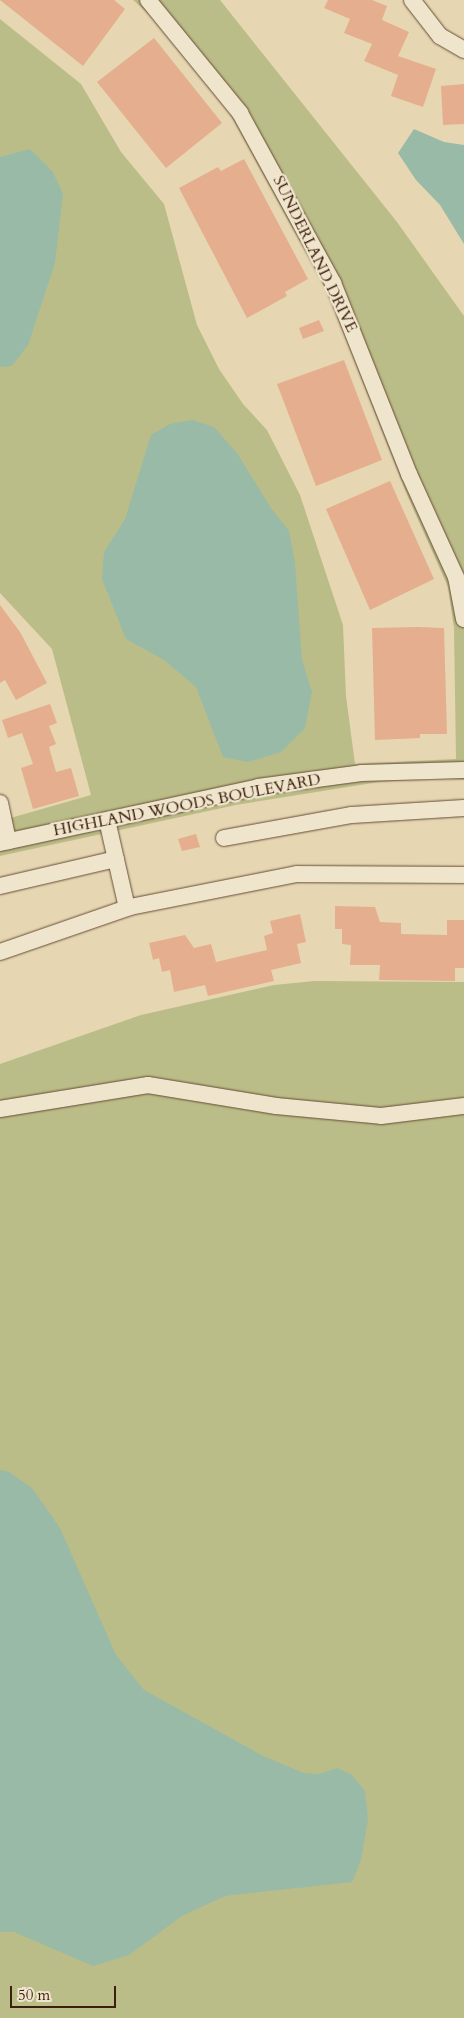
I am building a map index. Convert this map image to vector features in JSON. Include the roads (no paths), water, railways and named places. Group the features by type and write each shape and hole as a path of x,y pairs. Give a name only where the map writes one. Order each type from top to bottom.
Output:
{"street":[{"name":"SUNDERLAND DRIVE","path":"148,0 240,113 334,283 409,474 456,578 464,619"},
{"path":"412,0 440,36 464,50"},
{"name":"HIGHLAND WOODS BOULEVARD","path":"4,842 258,787 321,778 429,769 464,770"},
{"path":"0,803 4,842"},
{"path":"224,838 352,815 464,808"},
{"path":"107,820 127,908"},
{"path":"0,886 116,859"},
{"path":"0,952 127,908 297,874 464,875"},
{"path":"0,1109 148,1085 276,1106 381,1116 464,1106"}]}
